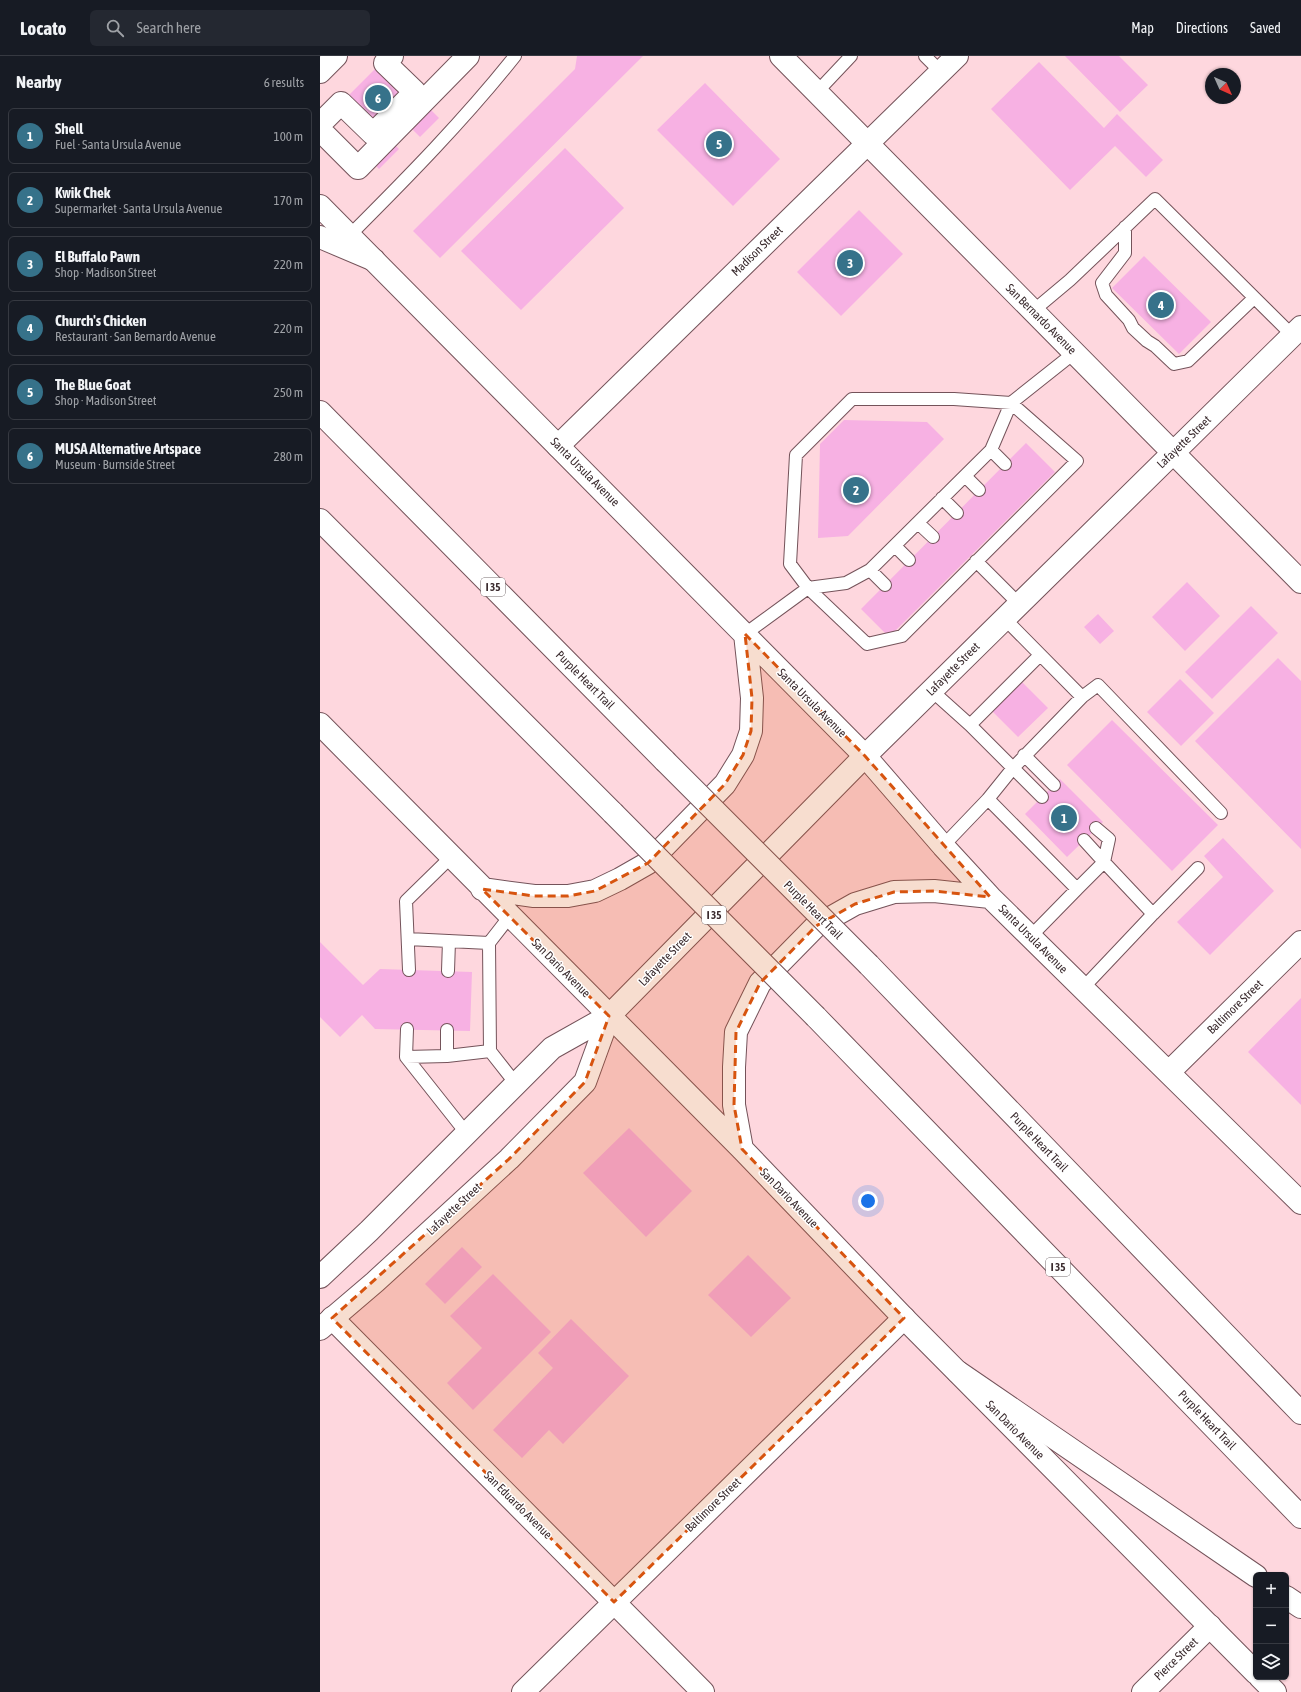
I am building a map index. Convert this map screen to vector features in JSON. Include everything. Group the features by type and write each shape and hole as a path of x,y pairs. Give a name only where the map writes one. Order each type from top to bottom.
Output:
{"main road":[{"path":"320,72 336,56"},
{"path":"320,124 341,103 373,134 415,92 385,63 392,56"},
{"path":"320,130 358,168 468,56"},
{"name":"San Bernardo Avenue","path":"781,56 1301,582"},
{"name":"Madison Street","path":"558,446 957,56"},
{"name":"Santa Ursula Avenue","path":"320,206 865,756 943,846 990,897 1301,1203"},
{"path":"320,236 374,260"},
{"name":"Lafayette Street","path":"320,1277 369,1231 552,1048 609,1016 865,756 1297,331"},
{"name":"Purple Heart Trail","path":"320,412 868,965 1301,1413"},
{"name":"Purple Heart Trail","path":"320,520 816,1017 1301,1517"},
{"path":"482,889 534,896 568,896 595,891 648,863 725,784 743,755 751,731 752,698 745,634"},
{"name":"San Dario Avenue","path":"320,724 482,889 742,1149 904,1318 1253,1670"},
{"path":"742,1149 734,1105 736,1032 760,983 816,926 855,904 894,892 934,891 990,897"},
{"name":"Baltimore Street","path":"1168,1072 1301,942"},
{"name":"Lafayette Street","path":"326,1324 375,1282 503,1164 585,1082 609,1016"},
{"name":"Baltimore Street","path":"523,1692 904,1318"},
{"name":"San Eduardo Avenue","path":"326,1324 614,1602 703,1692"},
{"path":"958,1372 1253,1574"},
{"path":"1289,1599 1301,1607"},
{"name":"Pierce Street","path":"1142,1692 1210,1626"},
{"path":"1263,1680 1275,1692"}],"lane":[{"path":"350,235 384,202 491,86 515,56"},
{"path":"817,92 851,56"},
{"path":"925,56 941,72"},
{"path":"1032,310 1070,280 1155,199 1254,298 1297,331"},
{"path":"1125,227 1125,253 1102,283 1106,295 1129,320 1133,328 1174,364 1188,361 1254,298"},
{"path":"745,634 808,588 846,583 870,570 991,450 1011,403 1074,353"},
{"path":"852,399 954,399 1011,403 1077,461 1037,495 988,544 976,561 965,567 916,616 902,636 867,644 808,588 790,564 796,455 852,399"},
{"path":"991,450 1005,464"},
{"path":"965,476 979,490"},
{"path":"942,498 957,513"},
{"path":"918,522 933,537"},
{"path":"895,546 909,560"},
{"path":"976,561 1012,611 1040,654 1082,697"},
{"path":"870,570 885,584"},
{"path":"970,725 1040,654"},
{"path":"943,846 988,799 1024,755 1082,697 1098,685 1221,813"},
{"path":"932,690 970,725 1042,797"},
{"path":"1024,755 1054,785"},
{"path":"988,799 1077,889"},
{"path":"1031,936 1104,862 1109,839 1096,828"},
{"path":"1084,840 1152,914"},
{"path":"409,970 406,901 451,857"},
{"path":"1083,988 1152,914 1198,868"},
{"path":"510,916 489,943 490,1051 516,1084"},
{"path":"408,939 489,943"},
{"path":"448,971 449,941"},
{"path":"407,1029 406,1057 467,1134"},
{"path":"447,1030 447,1056"},
{"path":"406,1057 447,1056 490,1051"}],"highlighted area":[{"path":"745,634 865,756 990,897 934,891 894,892 855,904 816,926 760,983 736,1032 734,1105 742,1149 904,1318 614,1602 332,1318 509,1159 585,1082 609,1016 482,889 534,896 568,896 595,891 648,863 725,784 743,755 751,731 752,698"}],"building":[{"path":"577,56 643,56 440,258 413,231 575,69"},
{"path":"1065,56 1119,56 1148,85 1120,112"},
{"path":"383,61 415,92 373,134 341,103"},
{"path":"1039,62 1104,128 1117,114 1163,160 1146,177 1115,146 1070,190 991,109"},
{"path":"705,83 780,159 733,206 657,130"},
{"path":"431,110 439,118 420,137 412,129"},
{"path":"392,142 399,149 379,169 372,162"},
{"path":"565,148 624,208 521,310 461,251"},
{"path":"859,210 903,254 841,316 797,272"},
{"path":"1144,256 1211,322 1179,354 1112,288"},
{"path":"844,420 927,422 944,439 848,536 818,538 820,444"},
{"path":"1026,443 1055,472 889,637 861,609"},
{"path":"1187,582 1220,616 1185,651 1152,617"},
{"path":"1251,606 1278,633 1212,699 1185,672"},
{"path":"1098,614 1114,631 1100,644 1084,627"},
{"path":"1278,658 1301,681 1301,849 1195,741"},
{"path":"1180,679 1214,713 1181,746 1147,712"},
{"path":"1022,682 1048,708 1018,737 992,711"},
{"path":"1112,720 1218,825 1172,871 1067,765"},
{"path":"1060,779 1103,822 1067,857 1025,814"},
{"path":"1223,838 1274,891 1210,955 1177,922 1223,877 1204,856"},
{"path":"320,942 363,985 380,969 472,972 470,1031 375,1029 362,1015 340,1037 320,1017"},
{"path":"1301,998 1301,1105 1248,1052"},
{"path":"629,1128 692,1191 646,1237 583,1173"},
{"path":"462,1247 482,1267 445,1304 425,1284"},
{"path":"748,1255 791,1298 751,1337 708,1295"},
{"path":"493,1274 551,1332 473,1410 447,1383 482,1348 450,1316"},
{"path":"571,1319 629,1376 563,1444 549,1430 522,1458 493,1430 553,1368 538,1353"}],"place":[{"name":"MUSA Alternative Artspace","path":"378,98"},
{"name":"The Blue Goat","path":"719,144"},
{"name":"El Buffalo Pawn","path":"850,263"},
{"name":"Church's Chicken","path":"1161,305"},
{"name":"Kwik Chek","path":"856,490"},
{"name":"Shell","path":"1064,818"}]}
